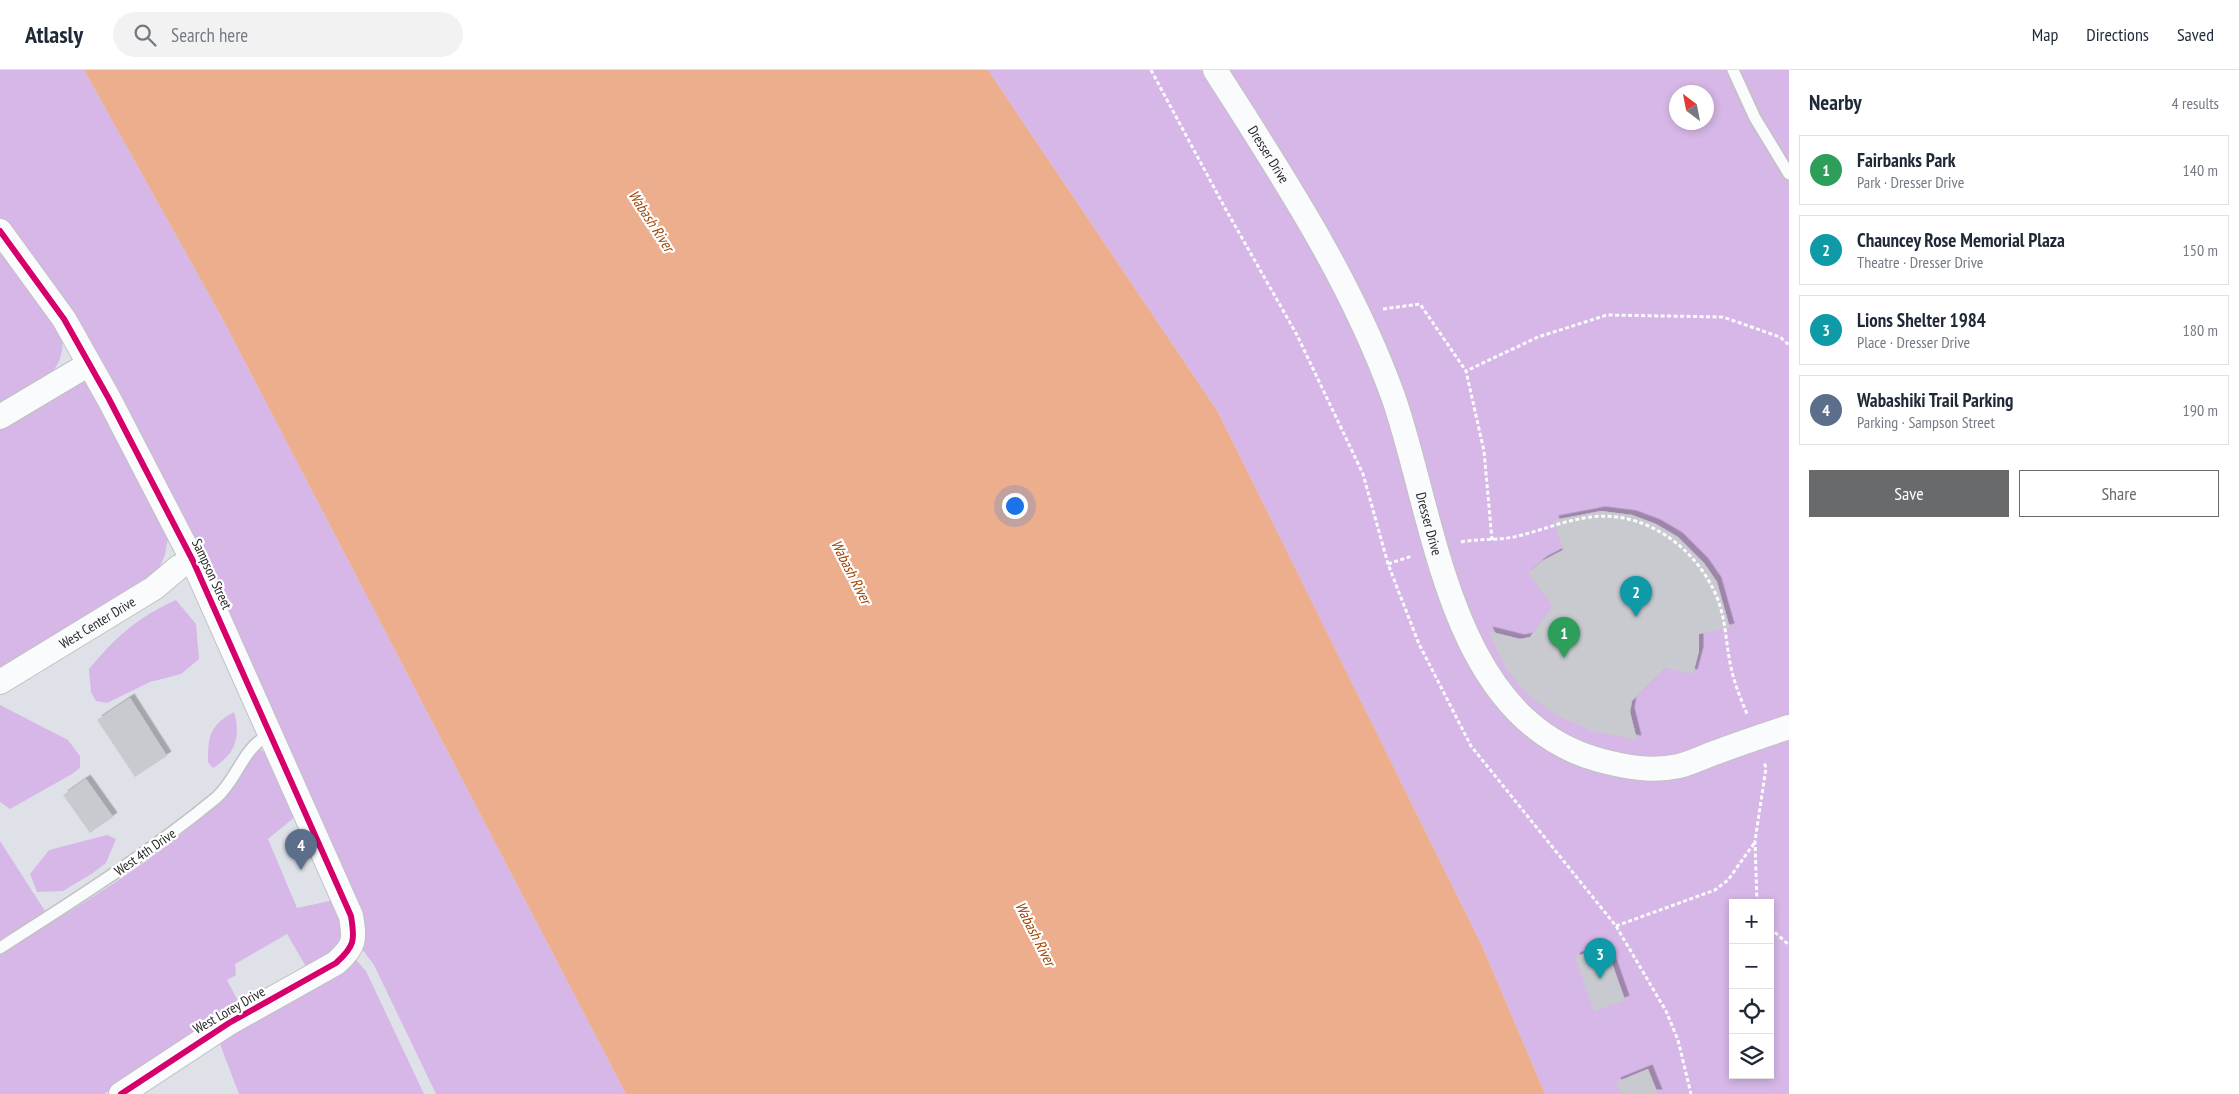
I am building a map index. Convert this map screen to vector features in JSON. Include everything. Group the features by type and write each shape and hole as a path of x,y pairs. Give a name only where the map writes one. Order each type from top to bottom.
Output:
{"street":[{"name":"Dresser Drive","path":"1215,70 1297,199 1358,312 1394,399 1436,548 1464,631 1492,680 1529,723 1573,753 1631,769 1678,766 1789,727"},
{"name":"Sampson Street","path":"0,231 64,319 193,561 351,916 354,941 350,950"},
{"path":"0,417 89,364"},
{"name":"West Center Drive","path":"0,682 154,588 179,567 193,561"},
{"name":"West Lorey Drive","path":"121,1094 229,1022 329,967 350,950"}],"lane":[{"path":"1733,70 1755,118 1789,174"},
{"name":"West 4th Drive","path":"0,948 171,834 221,793 250,748 259,740 269,735"}],"path":[{"path":"1151,70 1225,208 1297,335 1363,474 1388,564 1419,644 1471,746 1616,926 1666,1011 1678,1040 1691,1094"},
{"path":"1358,312 1420,304 1466,372 1484,451 1492,540"},
{"path":"1466,372 1538,337 1607,315 1723,317 1780,336 1789,345"},
{"path":"1388,564 1436,548 1465,541 1492,540 1518,536 1562,522 1593,516 1638,522 1658,530 1678,543 1697,562 1719,601 1731,670 1757,738 1766,768 1755,841 1757,899"},
{"path":"1616,926 1715,890 1728,880 1755,841"},
{"path":"1774,932 1789,945"}],"shaded area":[{"path":"0,70 84,70 221,316 626,1094 436,1094 374,965 362,949 360,925 35,267 0,217"},
{"path":"988,70 1789,70 1789,1094 1545,1094 1483,948 1218,412"},
{"path":"0,245 62,335 62,349 59,361 44,380 0,408"},
{"path":"84,378 92,388 168,538 165,555 157,573 0,672 0,426"},
{"path":"176,600 196,624 199,659 181,674 150,682 107,703 96,701 91,692 89,669 118,637 138,621"},
{"path":"0,705 68,740 80,756 80,768 10,809 0,802"},
{"path":"234,712 237,729 235,744 227,757 213,768 208,762 212,732 220,722"},
{"path":"260,749 265,753 296,816 268,839 297,908 334,900 339,913 342,933 340,941 335,948 329,955 308,970 287,934 235,964 236,975 227,980 240,1005 104,1094 0,1094 0,955 116,882 172,842 223,797 249,760"},
{"path":"107,835 116,839 106,863 63,891 37,892 30,874 49,850"},
{"path":"0,841 45,911 0,940"},
{"path":"356,960 366,971 424,1094 239,1094 218,1039 349,962"}],"water":[{"name":"Wabash River","path":"84,70 988,70 1218,412 1483,948 1545,1094 626,1094 221,316"}],"building":[{"path":"1601,511 1632,515 1656,524 1678,537 1704,563 1717,582 1730,628 1699,634 1699,651 1693,674 1666,668 1632,701 1630,712 1637,740 1592,731 1556,715 1527,694 1506,669 1488,631 1520,639 1530,637 1552,607 1549,600 1528,574 1542,561 1563,550 1554,520"},
{"path":"130,698 167,756 135,777 97,720"},
{"path":"86,779 113,817 90,833 63,795"},
{"path":"1606,946 1625,1000 1594,1012 1575,957"},
{"path":"1648,1069 1658,1094 1621,1094 1616,1082"}],"cycle path":[{"path":"0,231 64,319 109,399 193,561 351,916 352,942 347,952 336,963 229,1023 121,1094"}],"place":[{"name":"Chauncey Rose Memorial Plaza","path":"1636,617"},
{"name":"Fairbanks Park","path":"1564,658"},
{"name":"Wabashiki Trail Parking","path":"301,870"},
{"name":"Lions Shelter 1984","path":"1600,979"}]}
